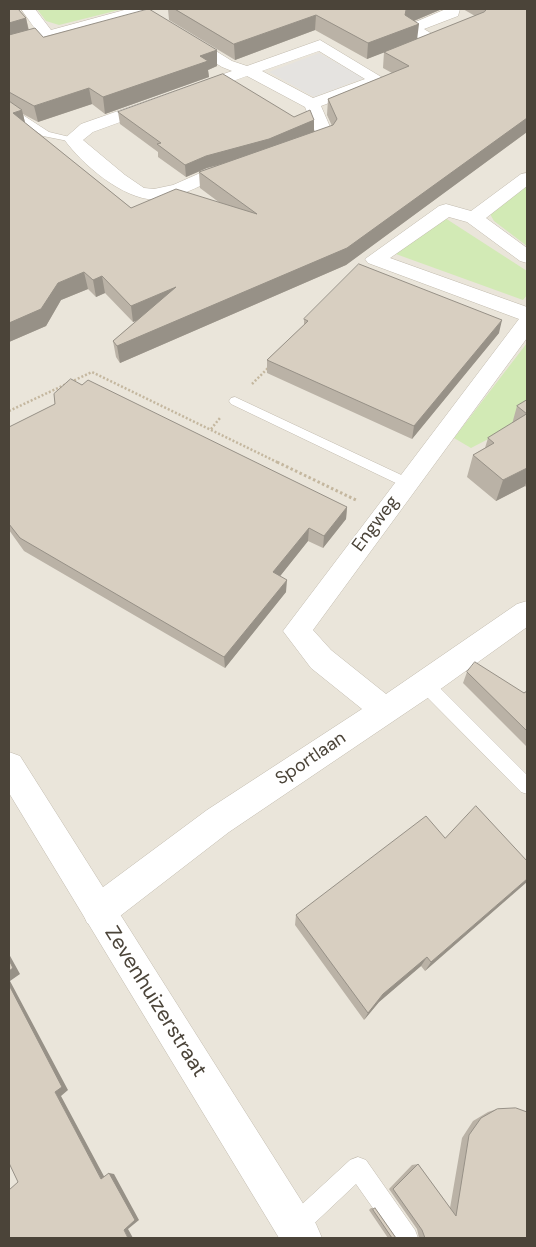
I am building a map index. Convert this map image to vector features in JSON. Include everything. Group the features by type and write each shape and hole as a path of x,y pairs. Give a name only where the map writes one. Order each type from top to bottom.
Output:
{"street":[{"path":"28,9 47,35"},
{"path":"9,46 140,9 227,64 247,71 261,76 312,104 325,136 269,159 215,174 169,192 156,195 143,194 131,188 80,148 73,139 88,128 247,71 320,45 362,68 375,78 371,82 312,104"},
{"path":"434,40 411,29 453,11 468,20"},
{"path":"398,54 451,34"},
{"path":"362,68 380,61"},
{"path":"474,218 527,178"},
{"path":"527,257 474,218 446,210 375,259 527,314"},
{"name":"Engweg","path":"384,710 321,659 296,631 527,323"},
{"name":"Sportlaan","path":"99,911 218,821 425,684 527,612"},
{"name":"Zevenhuizerstraat","path":"9,766 298,1232"}],"lane":[{"path":"9,109 46,134 73,139"},
{"path":"235,401 407,483"},
{"path":"425,684 527,786"},
{"path":"298,1232 358,1168 407,1238"}],"path":[{"path":"211,429 235,401 270,366"},
{"path":"9,411 92,372 384,514"}],"shaded area":[{"path":"9,9 527,9 527,1238 9,1238"},
{"path":"319,53 364,78 314,97 269,72"}],"green space":[{"path":"37,9 123,9 59,25 46,21"},
{"path":"527,182 527,246 494,221 490,214 493,209"},
{"path":"445,218 527,271 527,295 523,300 393,253"},
{"path":"527,343 527,419 471,448 454,438"}],"building":[{"path":"9,9 18,9 26,18 9,23"},
{"path":"149,9 217,50 200,56 208,61 103,97 89,88 34,106 9,92 9,35 35,28 43,37"},
{"path":"175,9 408,9 405,15 419,24 368,43 316,15 234,44"},
{"path":"487,9 527,9 527,118 347,248 117,346 113,341 176,287 131,306 102,276 93,280 84,272 58,283 41,309 9,323 9,101 22,110 13,113 131,208 176,189 257,214 199,172 333,125 337,119 328,99 409,66 384,52 484,12"},
{"path":"223,74 294,117 310,110 314,120 269,139 206,156 185,165 157,144 161,143 118,112"},
{"path":"359,264 502,320 414,426 267,360 308,321 304,319"},
{"path":"71,379 82,385 88,380 347,507 324,536 309,528 273,572 287,580 224,657 20,538 9,524 9,427 55,404 54,394"},
{"path":"527,400 527,414 517,406"},
{"path":"527,414 527,468 503,480 473,455 494,443 488,438"},
{"path":"475,662 524,693 527,691 527,731 467,672"},
{"path":"476,806 527,861 527,879 431,962 427,957 383,994 368,1013 296,915 426,816 445,838"},
{"path":"9,960 13,968 9,971"},
{"path":"9,985 62,1087 55,1092 101,1179 109,1173 135,1220 124,1230 128,1238 9,1238 9,1190 18,1182 9,1163"},
{"path":"516,1108 527,1112 527,1238 425,1238 422,1230 393,1189 418,1164 456,1216 469,1135 481,1118 497,1109"},
{"path":"375,1208 396,1238 392,1238 373,1210"}]}
